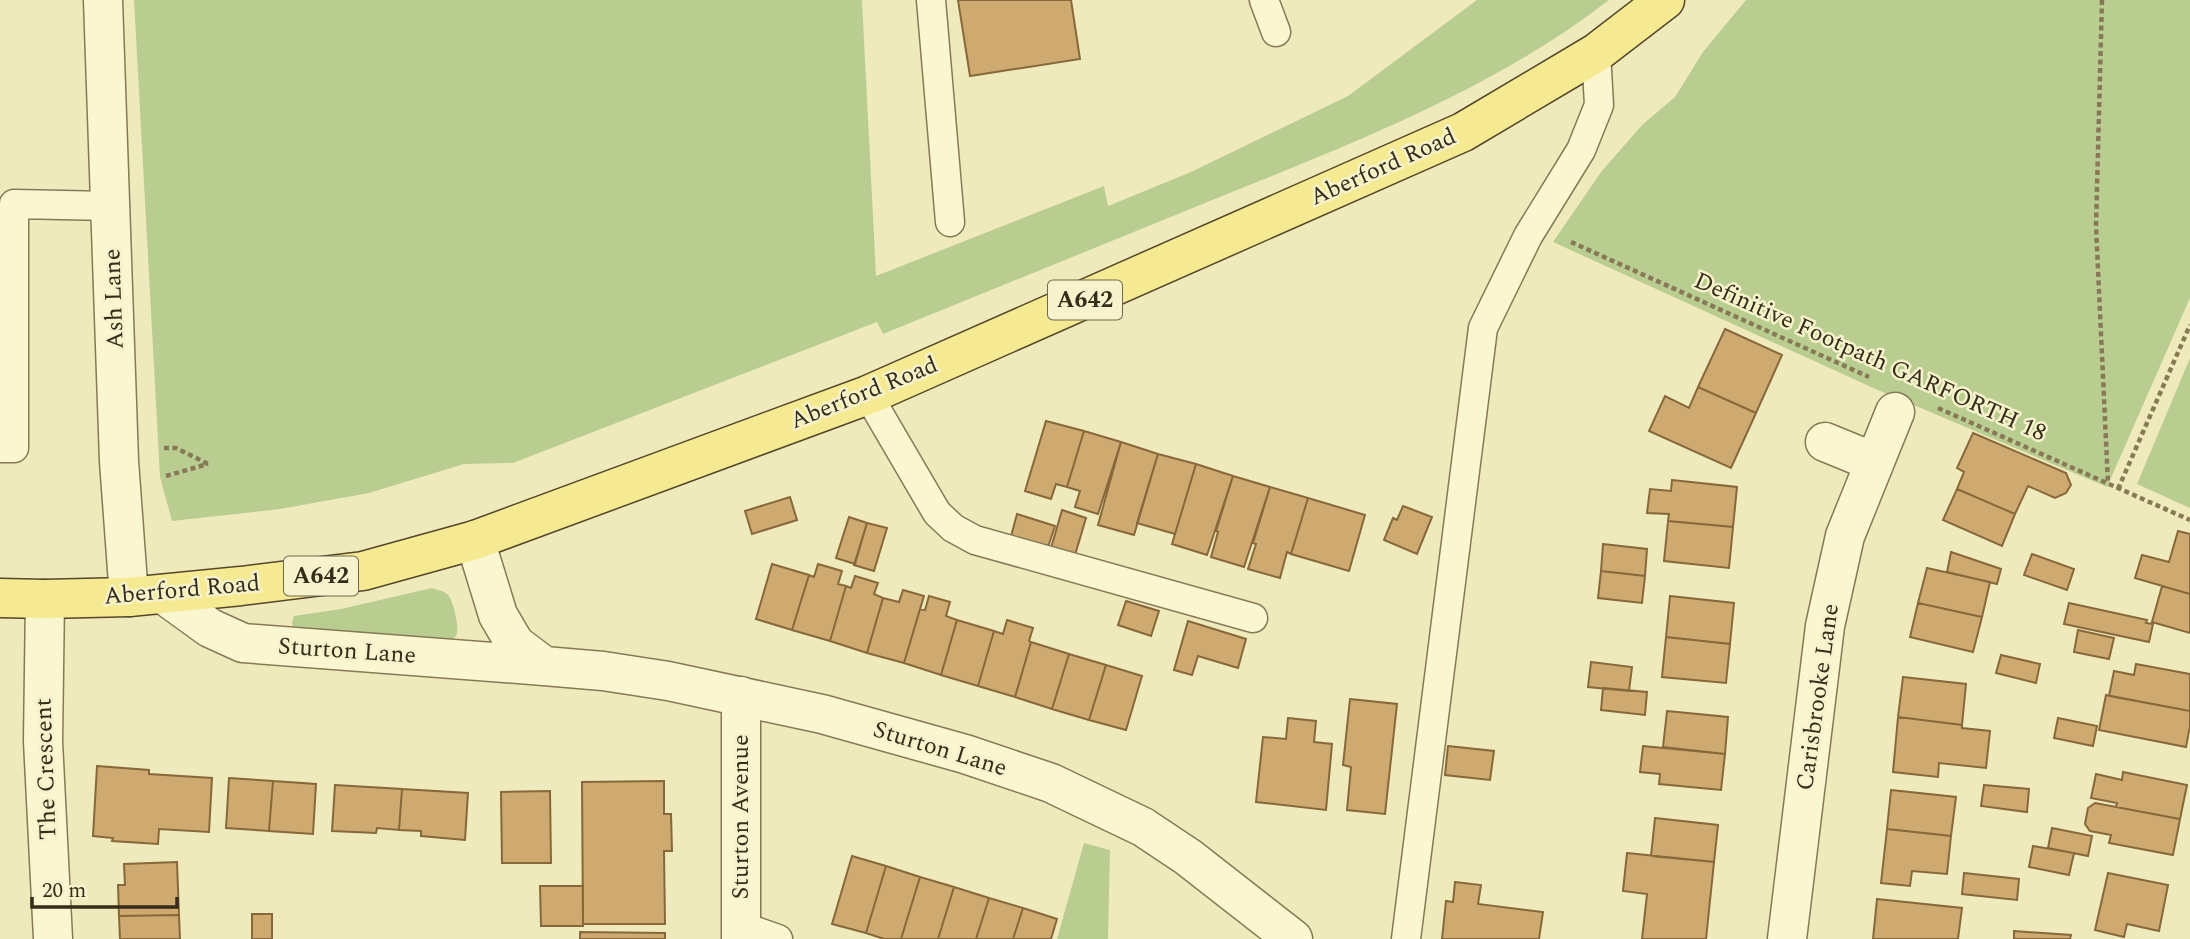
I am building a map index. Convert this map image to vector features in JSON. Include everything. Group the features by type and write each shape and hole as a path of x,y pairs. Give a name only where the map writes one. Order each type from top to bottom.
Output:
{"main road":[{"name":"Aberford Road","path":"0,598 146,595 241,586 363,571 475,540 868,395 1463,132 1596,53 1665,0"}],"street":[{"name":"Ash Lane","path":"103,0 119,461 146,595"},
{"name":"Carisbrooke Lane","path":"1787,939 1825,626 1845,536 1899,398"},
{"path":"1825,442 1874,462"},
{"path":"475,540 498,615 515,644 544,666"},
{"name":"Sturton Lane","path":"146,595 243,643 544,666 655,679 822,714 965,754 1051,783 1143,827 1188,857 1293,939"},
{"name":"The Crescent","path":"45,599 43,741 53,939"},
{"name":"Sturton Avenue","path":"741,696 741,933"}],"lane":[{"path":"932,0 950,222"},
{"path":"1264,0 1276,33"},
{"path":"1406,939 1483,328 1528,236 1581,150 1599,105 1596,53"},
{"path":"0,448 13,448 14,204 110,205"},
{"path":"868,395 937,513 953,528 975,540 1252,618"},
{"path":"741,933 778,939"}],"path":[{"path":"2102,0 2096,226 2108,484"},
{"name":"Definitive Footpath GARFORTH 18","path":"1537,222 1562,238 1899,398 2190,520"},
{"path":"2118,489 2190,325"}],"green space":[{"path":"134,0 862,0 876,276 1104,186 1108,206 1191,172 1348,96 1477,0 1609,0 1523,58 1477,84 1382,130 883,334 877,322 513,463 464,464 369,493 280,509 172,521 160,477"},
{"path":"1746,0 2190,0 2190,298 2107,487 1871,387 1553,242 1601,172 1642,125 1675,97 1703,52"},
{"path":"2190,358 2190,508 2137,484"},
{"path":"432,588 448,595 454,607 457,633 450,641 293,627 294,616 341,609"},
{"path":"1084,843 1110,850 1108,939 1057,939"}],"building":[{"path":"958,0 1071,0 1080,59 970,76"},
{"path":"1725,329 1782,355 1756,413 1698,387"},
{"path":"1698,387 1756,413 1731,468 1649,431 1665,396 1689,408"},
{"path":"1046,421 1084,431 1067,487 1056,484 1051,499 1025,491"},
{"path":"1084,431 1121,442 1098,514 1075,507 1080,491 1067,487"},
{"path":"1973,433 2066,473 2071,485 2066,493 2055,498 2028,486 2015,514 1957,489 1964,472 1957,468"},
{"path":"1121,442 1158,454 1134,535 1098,525"},
{"path":"1158,454 1196,464 1175,534 1137,523"},
{"path":"1196,464 1233,476 1207,555 1172,544"},
{"path":"1233,476 1270,487 1244,567 1211,557"},
{"path":"1672,480 1737,487 1733,527 1668,521 1669,514 1647,513 1650,489 1671,491"},
{"path":"1270,487 1308,498 1291,554 1287,552 1280,578 1248,569"},
{"path":"1957,489 2015,514 2002,546 1943,520"},
{"path":"790,497 797,520 752,534 745,511"},
{"path":"1308,498 1365,515 1349,571 1291,554"},
{"path":"1403,506 1432,517 1417,554 1384,540 1393,518 1397,520"},
{"path":"1062,510 1086,518 1075,555 1051,548"},
{"path":"1017,514 1055,526 1047,550 1010,540"},
{"path":"849,517 867,523 855,564 836,558"},
{"path":"1668,521 1733,527 1729,568 1664,561"},
{"path":"867,523 887,528 874,571 854,565"},
{"path":"2178,531 2190,534 2190,594 2135,578 2142,555 2169,562"},
{"path":"1603,544 1647,549 1645,576 1601,571"},
{"path":"1951,552 2001,569 1997,584 1947,572"},
{"path":"2032,554 2074,569 2067,590 2024,575"},
{"path":"772,564 809,575 792,630 756,619"},
{"path":"818,564 842,571 838,584 846,586 830,641 792,630 809,575 814,577"},
{"path":"1927,568 1990,582 1982,617 1918,603"},
{"path":"1601,571 1645,576 1642,603 1598,598"},
{"path":"855,576 878,583 874,594 883,598 867,653 830,641 846,586 851,588"},
{"path":"2162,586 2190,594 2190,633 2152,622"},
{"path":"903,590 924,596 904,663 867,653 883,598 899,602"},
{"path":"929,596 950,602 946,616 957,620 941,675 904,663 920,609 925,610"},
{"path":"1670,596 1734,603 1730,644 1666,637"},
{"path":"1126,601 1159,611 1151,636 1118,625"},
{"path":"1918,603 1982,617 1973,652 1910,637"},
{"path":"2069,603 2147,620 2146,623 2153,624 2149,642 2064,624"},
{"path":"957,620 994,631 978,686 941,675"},
{"path":"1007,620 1033,628 1015,697 978,686 994,631 1003,634"},
{"path":"1188,621 1246,639 1238,668 1198,656 1192,675 1174,670"},
{"path":"2078,630 2114,638 2109,659 2074,652"},
{"path":"1666,637 1730,644 1726,683 1662,677"},
{"path":"1031,642 1069,654 1052,709 1015,697"},
{"path":"1069,654 1106,665 1089,720 1052,709"},
{"path":"2001,655 2040,664 2036,683 1996,673"},
{"path":"1591,662 1632,667 1629,691 1588,687"},
{"path":"2136,664 2190,674 2190,711 2109,696 2114,671 2134,675"},
{"path":"1106,665 1142,676 1126,730 1089,720"},
{"path":"1903,677 1966,684 1962,725 1898,717"},
{"path":"1603,688 1647,692 1645,715 1601,710"},
{"path":"2106,695 2190,711 2186,747 2099,730"},
{"path":"1350,699 1397,704 1385,814 1347,810 1351,767 1343,765"},
{"path":"1667,711 1728,717 1725,754 1663,747"},
{"path":"1898,717 1990,731 1986,768 1939,763 1938,777 1893,772"},
{"path":"1288,718 1316,721 1314,742 1332,744 1326,810 1256,802 1263,737 1286,739"},
{"path":"2058,718 2097,726 2093,746 2054,738"},
{"path":"1448,746 1494,751 1490,780 1445,775"},
{"path":"1643,746 1725,754 1721,790 1659,784 1660,774 1640,772"},
{"path":"97,766 149,770 149,774 212,778 209,832 159,829 158,844 112,841 113,838 93,836"},
{"path":"2123,772 2187,785 2180,819 2116,807 2117,803 2091,798 2096,774 2122,780"},
{"path":"229,778 273,781 269,831 226,828"},
{"path":"273,781 316,784 313,834 269,831"},
{"path":"664,781 664,814 671,814 672,851 664,851 665,924 583,924 582,782"},
{"path":"335,785 402,789 399,830 377,828 376,833 332,831"},
{"path":"1984,785 2029,789 2027,812 1981,806"},
{"path":"402,789 468,793 465,840 421,836 421,831 399,830"},
{"path":"1891,790 1956,797 1951,836 1887,829"},
{"path":"550,791 551,863 502,863 501,792"},
{"path":"2095,803 2180,819 2173,855 2109,843 2111,835 2090,831 2085,824 2088,808"},
{"path":"1655,818 1718,825 1714,862 1651,856"},
{"path":"2052,828 2092,836 2088,856 2048,848"},
{"path":"1887,829 1951,836 1947,874 1912,871 1910,886 1881,883"},
{"path":"2033,846 2074,853 2069,875 2029,867"},
{"path":"1627,853 1714,862 1706,939 1642,939 1647,894 1623,891"},
{"path":"852,856 886,866 866,933 832,924"},
{"path":"177,862 179,915 119,916 118,885 125,885 124,864"},
{"path":"886,866 920,877 901,939 884,939 866,933"},
{"path":"1964,873 2019,879 2017,900 1962,894"},
{"path":"2108,873 2168,885 2159,931 2127,924 2124,937 2095,930"},
{"path":"920,877 954,887 938,939 901,939"},
{"path":"1455,882 1481,885 1478,904 1543,912 1539,939 1442,939 1446,901 1453,902"},
{"path":"540,886 583,886 583,926 541,926"},
{"path":"954,887 989,898 976,939 938,939"},
{"path":"989,898 1023,908 1013,939 976,939"},
{"path":"1877,899 1962,908 1958,939 1873,939"},
{"path":"1023,908 1057,919 1051,939 1013,939"},
{"path":"252,914 272,914 272,939 252,939"},
{"path":"179,915 180,939 120,939 119,916"},
{"path":"2014,931 2071,935 2070,939 2014,939"},
{"path":"580,932 665,933 665,939 580,939"}]}
